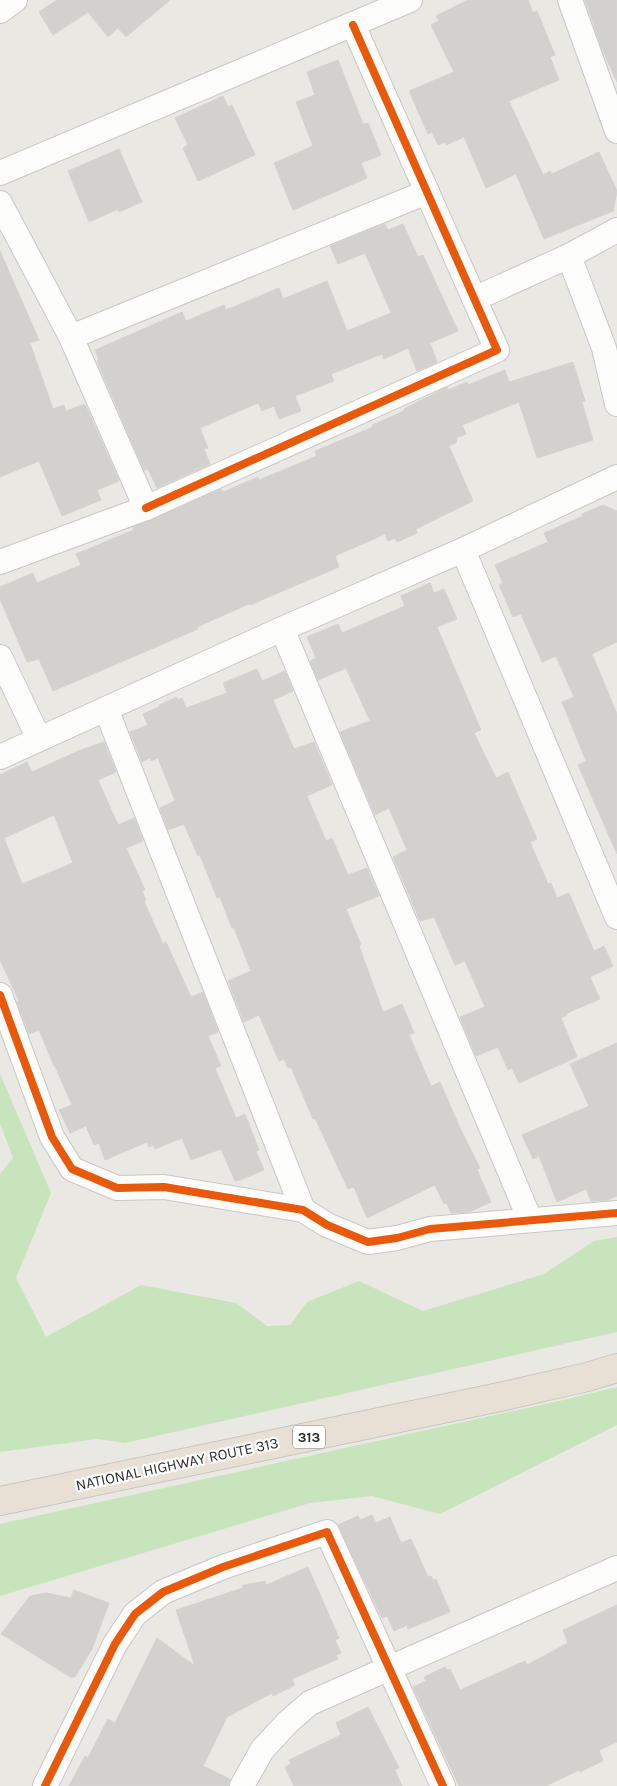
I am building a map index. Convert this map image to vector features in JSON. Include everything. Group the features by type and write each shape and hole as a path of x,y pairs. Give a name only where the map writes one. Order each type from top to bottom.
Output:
{"highway":[{"name":"NATIONAL HIGHWAY ROUTE 313","path":"0,1500 495,1398 617,1368"}],"street":[{"path":"0,10 15,0"},
{"path":"0,173 410,0"},
{"path":"570,0 617,131"},
{"path":"0,562 146,508 497,350 353,25"},
{"path":"71,337 427,192"},
{"path":"0,203 71,337 146,508"},
{"path":"474,299 569,256 617,230"},
{"path":"569,256 604,348 617,404"},
{"path":"0,757 282,629 463,550 617,477"},
{"path":"463,550 617,917"},
{"path":"282,629 530,1220"},
{"path":"0,658 39,739"},
{"path":"106,709 303,1210"},
{"path":"0,995 52,1137 72,1169 117,1188 164,1187 303,1210 326,1225 368,1242 397,1238 430,1230 617,1213"},
{"path":"45,1786 115,1644 135,1614 163,1592 223,1567 327,1532 443,1786"},
{"path":"242,1786 262,1750 288,1722 310,1703 617,1568"}],"green space":[{"path":"0,1074 51,1193 16,1278 46,1337 141,1285 236,1303 267,1326 290,1325 307,1302 359,1281 423,1311 544,1274 594,1241 617,1237 617,1332 125,1443 97,1439 0,1452 0,1174 13,1158 0,1123"},
{"path":"617,1387 617,1425 440,1514 372,1496 310,1503 0,1596 0,1524"}],"building":[{"path":"57,0 170,0 126,37 118,28 108,37 88,12 53,35 39,12"},
{"path":"468,0 528,0 533,13 537,11 555,55 550,57 559,80 509,101 543,175 550,171 552,174 599,152 617,191 613,211 544,239 516,174 486,188 464,137 446,145 445,142 438,145 432,132 428,134 409,91 454,72 431,25 439,21 436,16"},
{"path":"585,0 617,0 617,82 602,49"},
{"path":"338,60 363,124 368,123 381,155 361,163 367,178 293,210 274,163 313,146 296,102 315,95 307,72"},
{"path":"223,96 228,107 232,105 255,155 198,181 183,148 188,145 175,118"},
{"path":"119,149 142,202 119,212 118,209 89,222 68,171"},
{"path":"385,224 388,230 403,224 418,257 423,255 458,331 430,343 437,362 417,371 408,348 384,359 382,354 331,374 334,381 295,396 301,411 279,419 274,406 262,411 258,403 200,428 208,448 204,449 210,464 157,488 148,469 144,470 97,361 99,360 95,350 182,312 186,321 224,305 226,310 279,288 283,299 327,281 347,331 391,313 365,253 338,264 330,246"},
{"path":"0,251 39,340 30,343 53,409 64,405 66,411 85,404 119,481 97,490 101,500 62,516 39,461 0,477"},
{"path":"573,362 585,401 582,402 593,440 537,458 519,402 462,425 466,434 456,438 457,442 449,446 473,501 416,529 417,533 397,542 395,538 388,541 385,534 335,556 339,567 249,604 197,627 198,629 53,691 39,659 27,662 0,599 0,587 33,573 37,583 81,565 76,554 134,530 133,527 221,489 223,492 258,477 259,480 317,456 315,451 373,427 372,425 404,411 404,409 447,387 448,390 467,382 468,385 505,370 509,382"},
{"path":"603,505 617,511 617,642 592,654 617,714 617,854 578,765 586,761 562,702 574,697 556,656 542,662 521,614 513,617 499,585 503,583 495,565 548,542 544,533"},
{"path":"430,583 434,593 444,589 457,619 437,627 481,730 474,733 496,778 508,772 537,839 530,842 548,884 551,883 557,898 569,893 594,951 604,946 613,966 590,977 600,999 567,1013 567,1015 561,1018 577,1057 519,1083 512,1068 508,1070 498,1047 476,1056 460,1017 485,1007 465,961 455,965 434,917 420,921 393,857 407,850 389,808 375,815 340,732 370,721 346,668 318,680 310,661 316,658 307,637 338,624 342,633 405,606 401,596"},
{"path":"257,669 262,681 285,671 293,691 273,700 294,749 314,742 332,785 307,796 326,841 332,838 348,875 367,868 379,896 346,909 361,945 359,946 383,1012 402,1004 414,1033 409,1035 431,1086 440,1082 480,1168 477,1170 491,1202 469,1212 451,1213 447,1203 444,1204 435,1185 367,1218 354,1187 348,1189 315,1118 313,1119 291,1067 288,1068 284,1059 279,1061 259,1015 244,1022 228,981 251,971 234,928 232,928 220,897 217,898 200,855 198,856 184,824 168,830 160,808 175,801 158,758 151,761 150,758 142,762 130,732 148,725 143,714 159,707 159,705 177,697 178,700 182,698 186,708 227,693 223,683"},
{"path":"104,742 116,772 98,780 118,825 134,818 143,841 126,848 145,890 142,891 146,900 144,901 163,944 166,942 191,997 203,992 218,1032 208,1036 221,1066 215,1068 236,1118 245,1114 259,1150 256,1151 264,1170 240,1180 235,1181 221,1149 191,1160 182,1138 155,1149 154,1145 149,1147 147,1142 105,1160 99,1143 94,1145 86,1126 70,1133 59,1110 72,1105 39,1030 29,1034 17,1002 19,1001 0,960 0,775 27,762 32,772 78,751","holes":["54,815 73,863 22,884 4,838"]},
{"path":"617,1043 617,1196 608,1200 591,1201 586,1189 557,1202 539,1156 533,1159 522,1135 589,1106 570,1064"},
{"path":"372,1515 376,1523 390,1517 401,1543 411,1539 428,1577 431,1576 433,1580 436,1579 450,1612 408,1629 407,1625 394,1631 387,1616 382,1618 338,1525 358,1516 360,1520"},
{"path":"308,1567 339,1638 335,1640 341,1653 336,1655 338,1659 292,1679 295,1685 273,1696 272,1693 227,1717 203,1766 230,1779 228,1786 69,1786 85,1756 88,1758 108,1719 115,1723 157,1638 195,1666 176,1610 243,1588 243,1585 265,1581 266,1585"},
{"path":"74,1590 109,1603 92,1649 75,1677 73,1676 72,1678 1,1634 30,1596 46,1593 71,1598"},
{"path":"617,1605 617,1742 599,1750 603,1761 546,1786 459,1786 413,1687 426,1681 424,1677 445,1667 447,1670 450,1669 460,1690 525,1661 527,1665 568,1643 563,1630"},
{"path":"368,1707 399,1768 395,1770 402,1786 294,1786 285,1767 291,1764 289,1760 341,1735 336,1723"}],"cycle path":[{"path":"146,508 497,350 353,25"},
{"path":"0,995 52,1137 72,1169 117,1188 164,1187 303,1210 327,1225 368,1242 397,1238 430,1229 617,1213"},
{"path":"45,1786 115,1644 135,1614 163,1592 223,1567 327,1532 443,1786"}]}
